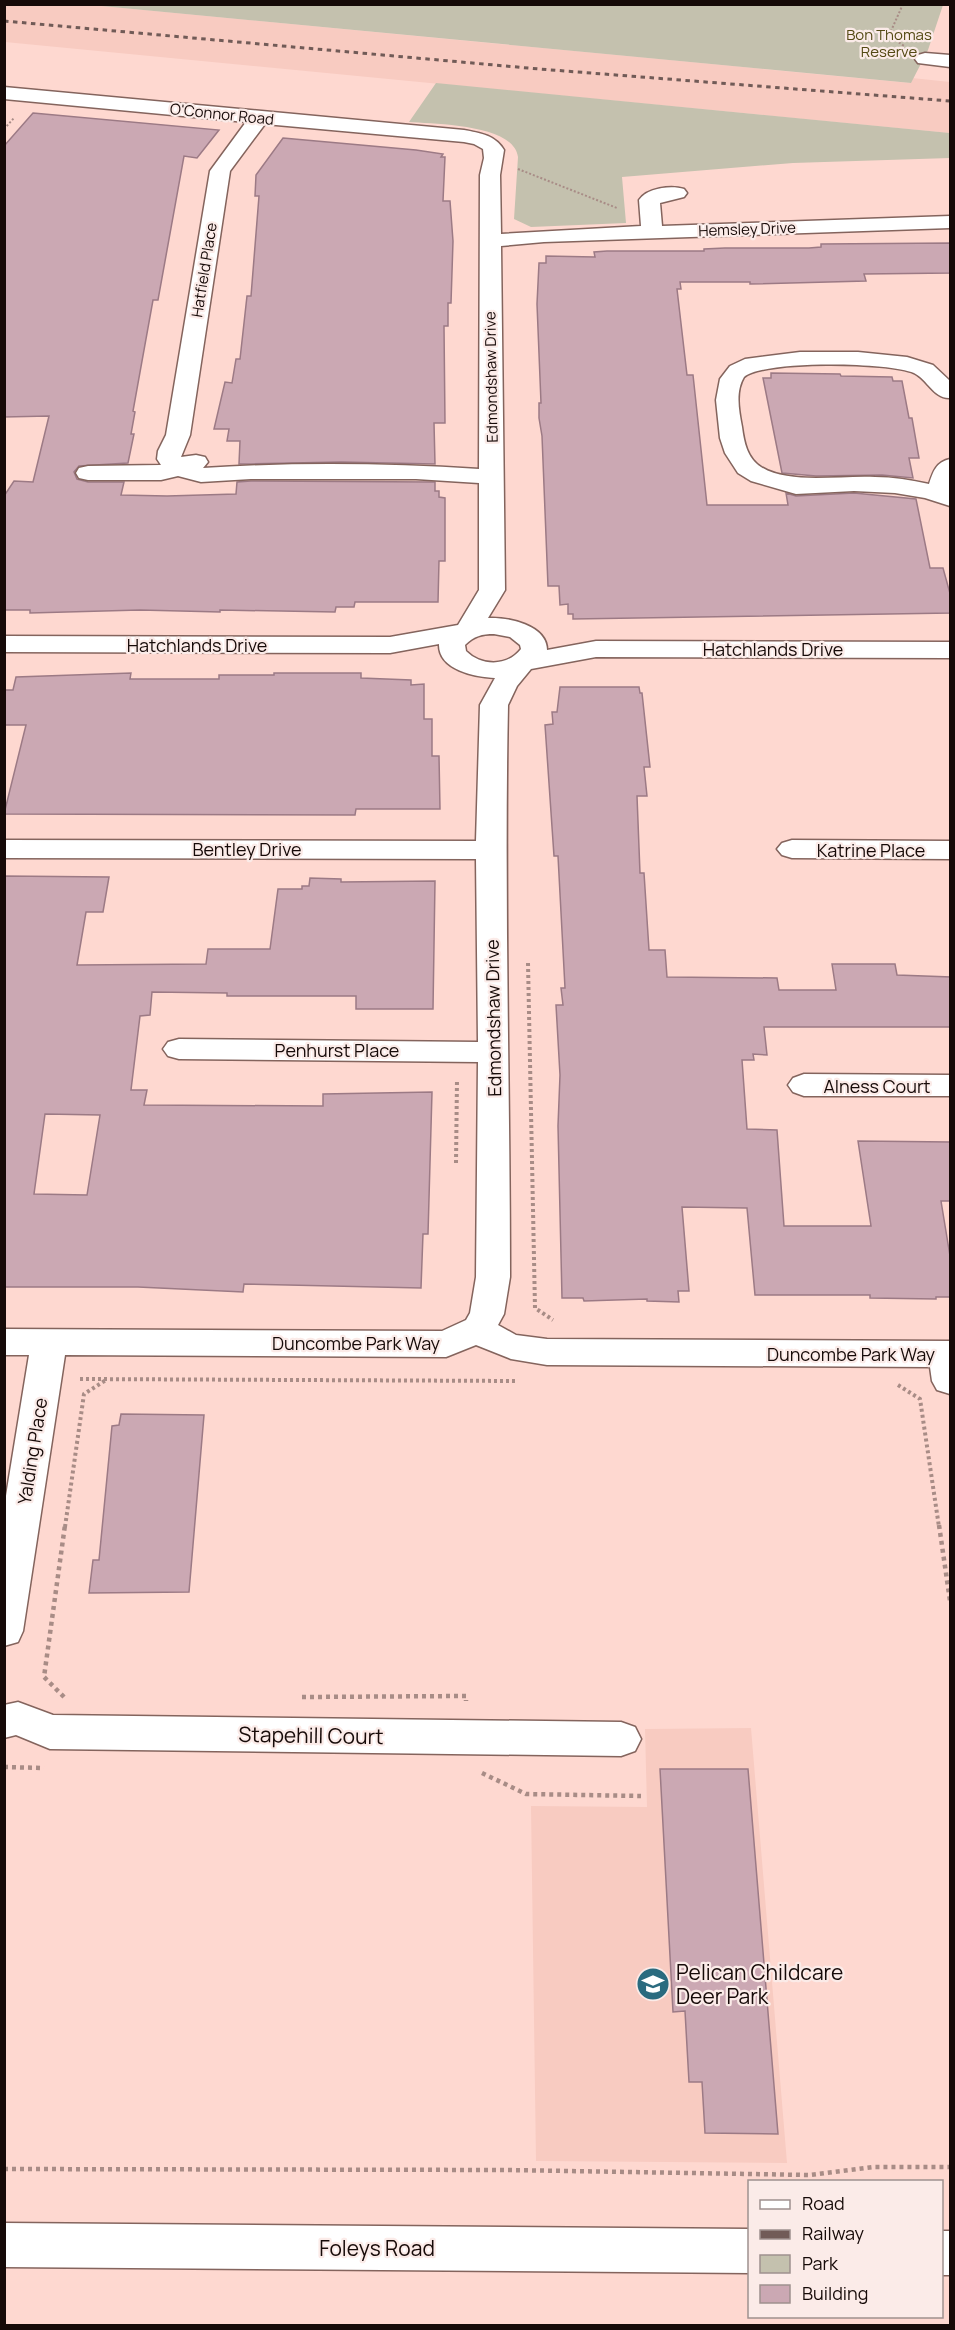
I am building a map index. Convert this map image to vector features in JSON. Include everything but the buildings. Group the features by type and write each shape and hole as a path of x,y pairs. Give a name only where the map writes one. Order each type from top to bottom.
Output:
{"street":[{"path":"925,59 951,61"},
{"name":"O'Connor Road","path":"12,102 259,118 439,136 480,144"},
{"name":"Hatfield Place","path":"188,465 169,459 170,451 178,435 220,171 259,118"},
{"name":"Edmondshaw Drive","path":"478,1329 487,1314 493,1277 494,1052 490,850 495,705 505,684 534,649 533,642 516,629 492,590 491,165 480,144"},
{"path":"652,227 650,200 657,196 677,193"},
{"name":"Hemsley Drive","path":"491,237 544,236 652,227 951,222"},
{"path":"937,364 870,359 792,359 762,362 741,368 732,378 727,390 734,449 728,461 729,472 736,480 753,488 818,485 947,486"},
{"path":"937,364 930,374 949,399"},
{"path":"88,473 155,473 188,465 201,475 251,472 492,472"},
{"path":"492,590 465,631 452,645 453,653 468,666 495,705"},
{"name":"Hatchlands Drive","path":"4,644 390,645 490,625 516,629 596,649"},
{"name":"Hatchlands Drive","path":"390,645 444,657 468,666 496,670 596,649 951,650"},
{"name":"Bentley Drive","path":"4,849 490,850"},
{"name":"Katrine Place","path":"792,849 951,850"},
{"name":"Penhurst Place","path":"179,1049 494,1052"},
{"name":"Alness Court","path":"804,1085 951,1086"},
{"name":"Duncombe Park Way","path":"4,1342 446,1344 478,1329 495,1341 518,1349 548,1352 949,1363"},
{"name":"Yalding Place","path":"4,1631 49,1342"},
{"name":"Stapehill Court","path":"9,1713 50,1731 621,1739"},
{"name":"Foleys Road","path":"4,2245 748,2251"}],"path":[{"path":"903,4 891,31 892,36 908,48"},
{"path":"4,129 12,102"},
{"path":"515,168 652,227"},
{"path":"528,954 535,1308 557,1323"},
{"path":"456,1164 457,1051"},
{"path":"43,1379 523,1381"},
{"path":"66,1698 44,1677 84,1394 106,1379"},
{"path":"904,1382 892,1382 920,1398 951,1601"},
{"path":"290,1697 466,1696"},
{"path":"4,1767 51,1768"},
{"path":"473,1769 526,1794 642,1796"},
{"path":"4,2169 507,2170 810,2175 873,2167 951,2167"}],"shaded area":[{"path":"4,5 91,5 910,83 912,78 950,82 950,133 5,42"},
{"name":"Pelican Childcare Deer Park","path":"751,1728 787,2163 536,2161 531,1806 647,1807 645,1729"}],"green space":[{"name":"Bon Thomas Reserve","path":"91,5 943,5 928,50 911,83"},
{"path":"436,83 950,133 950,158 793,163 622,177 626,223 531,227 514,219 518,157 513,146 503,138 471,128 409,122"}],"railway":[{"path":"4,21 539,69 950,101"}],"place":[{"name":"Pelican Childcare Deer Park","path":"653,1984"}]}
